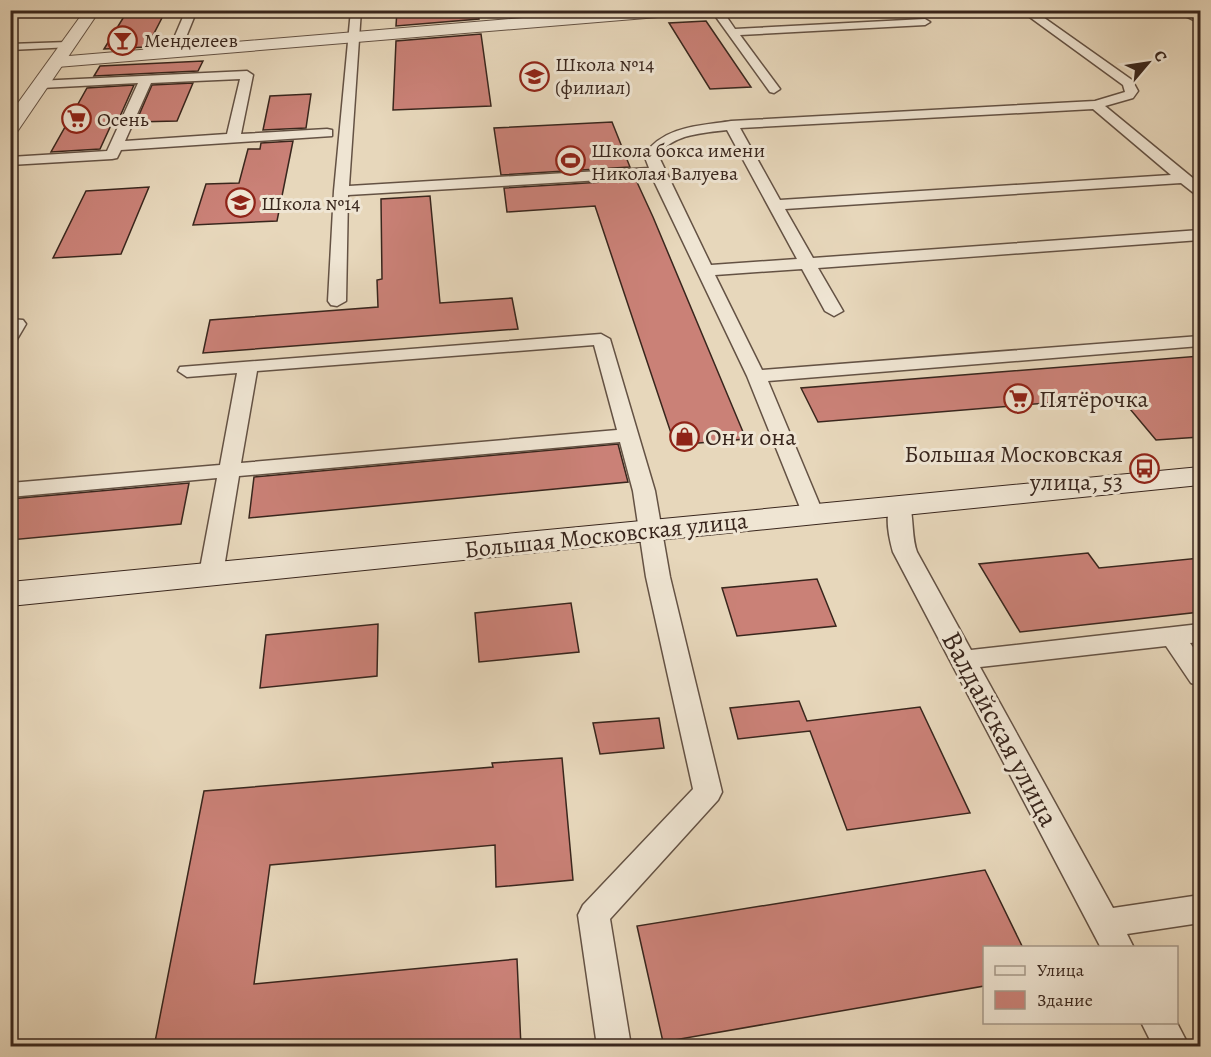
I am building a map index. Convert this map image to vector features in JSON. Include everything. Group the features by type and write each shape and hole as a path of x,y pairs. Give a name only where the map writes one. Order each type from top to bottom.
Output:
{"street":[{"path":"10,128 93,10"},
{"path":"57,62 682,10"},
{"name":"Большая Московская улица","path":"10,594 1200,476"}],"lane":[{"path":"174,52 192,10"},
{"path":"337,301 340,191 356,10"},
{"path":"717,10 774,89"},
{"path":"813,515 756,376 703,270 651,155 659,145 686,133 731,125 1096,105 1129,96 1132,91 1128,83 1025,10"},
{"path":"1177,10 1200,20"},
{"path":"732,32 925,22"},
{"path":"10,47 68,45"},
{"path":"41,84 247,75 233,138"},
{"path":"10,161 112,155 146,80"},
{"path":"1096,105 1200,191"},
{"path":"731,125 834,311"},
{"path":"116,146 327,133"},
{"path":"340,191 657,172"},
{"path":"775,206 1185,178"},
{"path":"703,270 1200,235"},
{"path":"10,324 17,324 10,337"},
{"path":"187,371 601,339 644,491 649,531 692,733 708,792 594,915 614,1047"},
{"path":"756,376 1200,341"},
{"path":"211,574 248,366"},
{"path":"10,490 630,435"},
{"name":"Валдайская улица","path":"900,506 900,538 905,552 1111,935"},
{"path":"963,660 1200,633"},
{"path":"1172,636 1200,676"},
{"path":"1111,935 1200,909"},
{"path":"1159,1024 1172,1047"}],"building":[{"path":"128,10 166,10 147,47 104,49"},
{"path":"397,10 478,10 479,19 396,26"},
{"path":"706,21 751,87 710,89 669,23"},
{"path":"481,34 491,106 393,110 396,41"},
{"path":"203,61 198,71 94,76 100,66"},
{"path":"193,83 177,121 136,122 152,85"},
{"path":"134,85 117,123 112,123 100,149 51,152 87,88"},
{"path":"311,94 306,128 263,130 270,96"},
{"path":"612,122 630,167 501,175 494,128"},
{"path":"293,141 277,221 193,225 206,184 239,183 248,149 260,149 261,143"},
{"path":"636,180 746,439 675,445 595,206 507,212 504,188"},
{"path":"149,187 121,254 53,258 86,191"},
{"path":"430,196 440,303 512,298 518,329 203,353 210,320 378,307 377,280 382,279 381,199"},
{"path":"1200,356 1200,437 1156,440 1120,397 818,422 801,388"},
{"path":"618,444 628,482 249,518 254,477"},
{"path":"189,483 181,524 10,540 10,499"},
{"path":"1088,553 1099,568 1200,558 1200,612 1020,632 979,564"},
{"path":"817,579 836,626 737,636 722,588"},
{"path":"571,603 579,652 479,662 475,613"},
{"path":"378,624 377,676 260,688 266,635"},
{"path":"799,701 807,721 920,707 970,813 847,830 810,731 738,739 730,708"},
{"path":"659,718 664,748 600,754 593,723"},
{"path":"562,758 573,880 496,887 495,845 270,865 254,984 517,959 521,1047 154,1047 204,791 493,767 492,763"},
{"path":"985,870 1022,946 983,946 983,986 663,1042 637,926"}],"place":[{"name":"Менделеев","path":"123,40"},
{"name":"Школа №14 (филиал)","path":"534,76"},
{"name":"Осень","path":"76,119"},
{"name":"Школа бокса имени Николая Валуева","path":"570,161"},
{"name":"Школа №14","path":"240,203"},
{"name":"Пятёрочка","path":"1018,399"},
{"name":"Он и она","path":"684,437"},
{"name":"Большая Московская улица, 53","path":"1144,468"}]}
